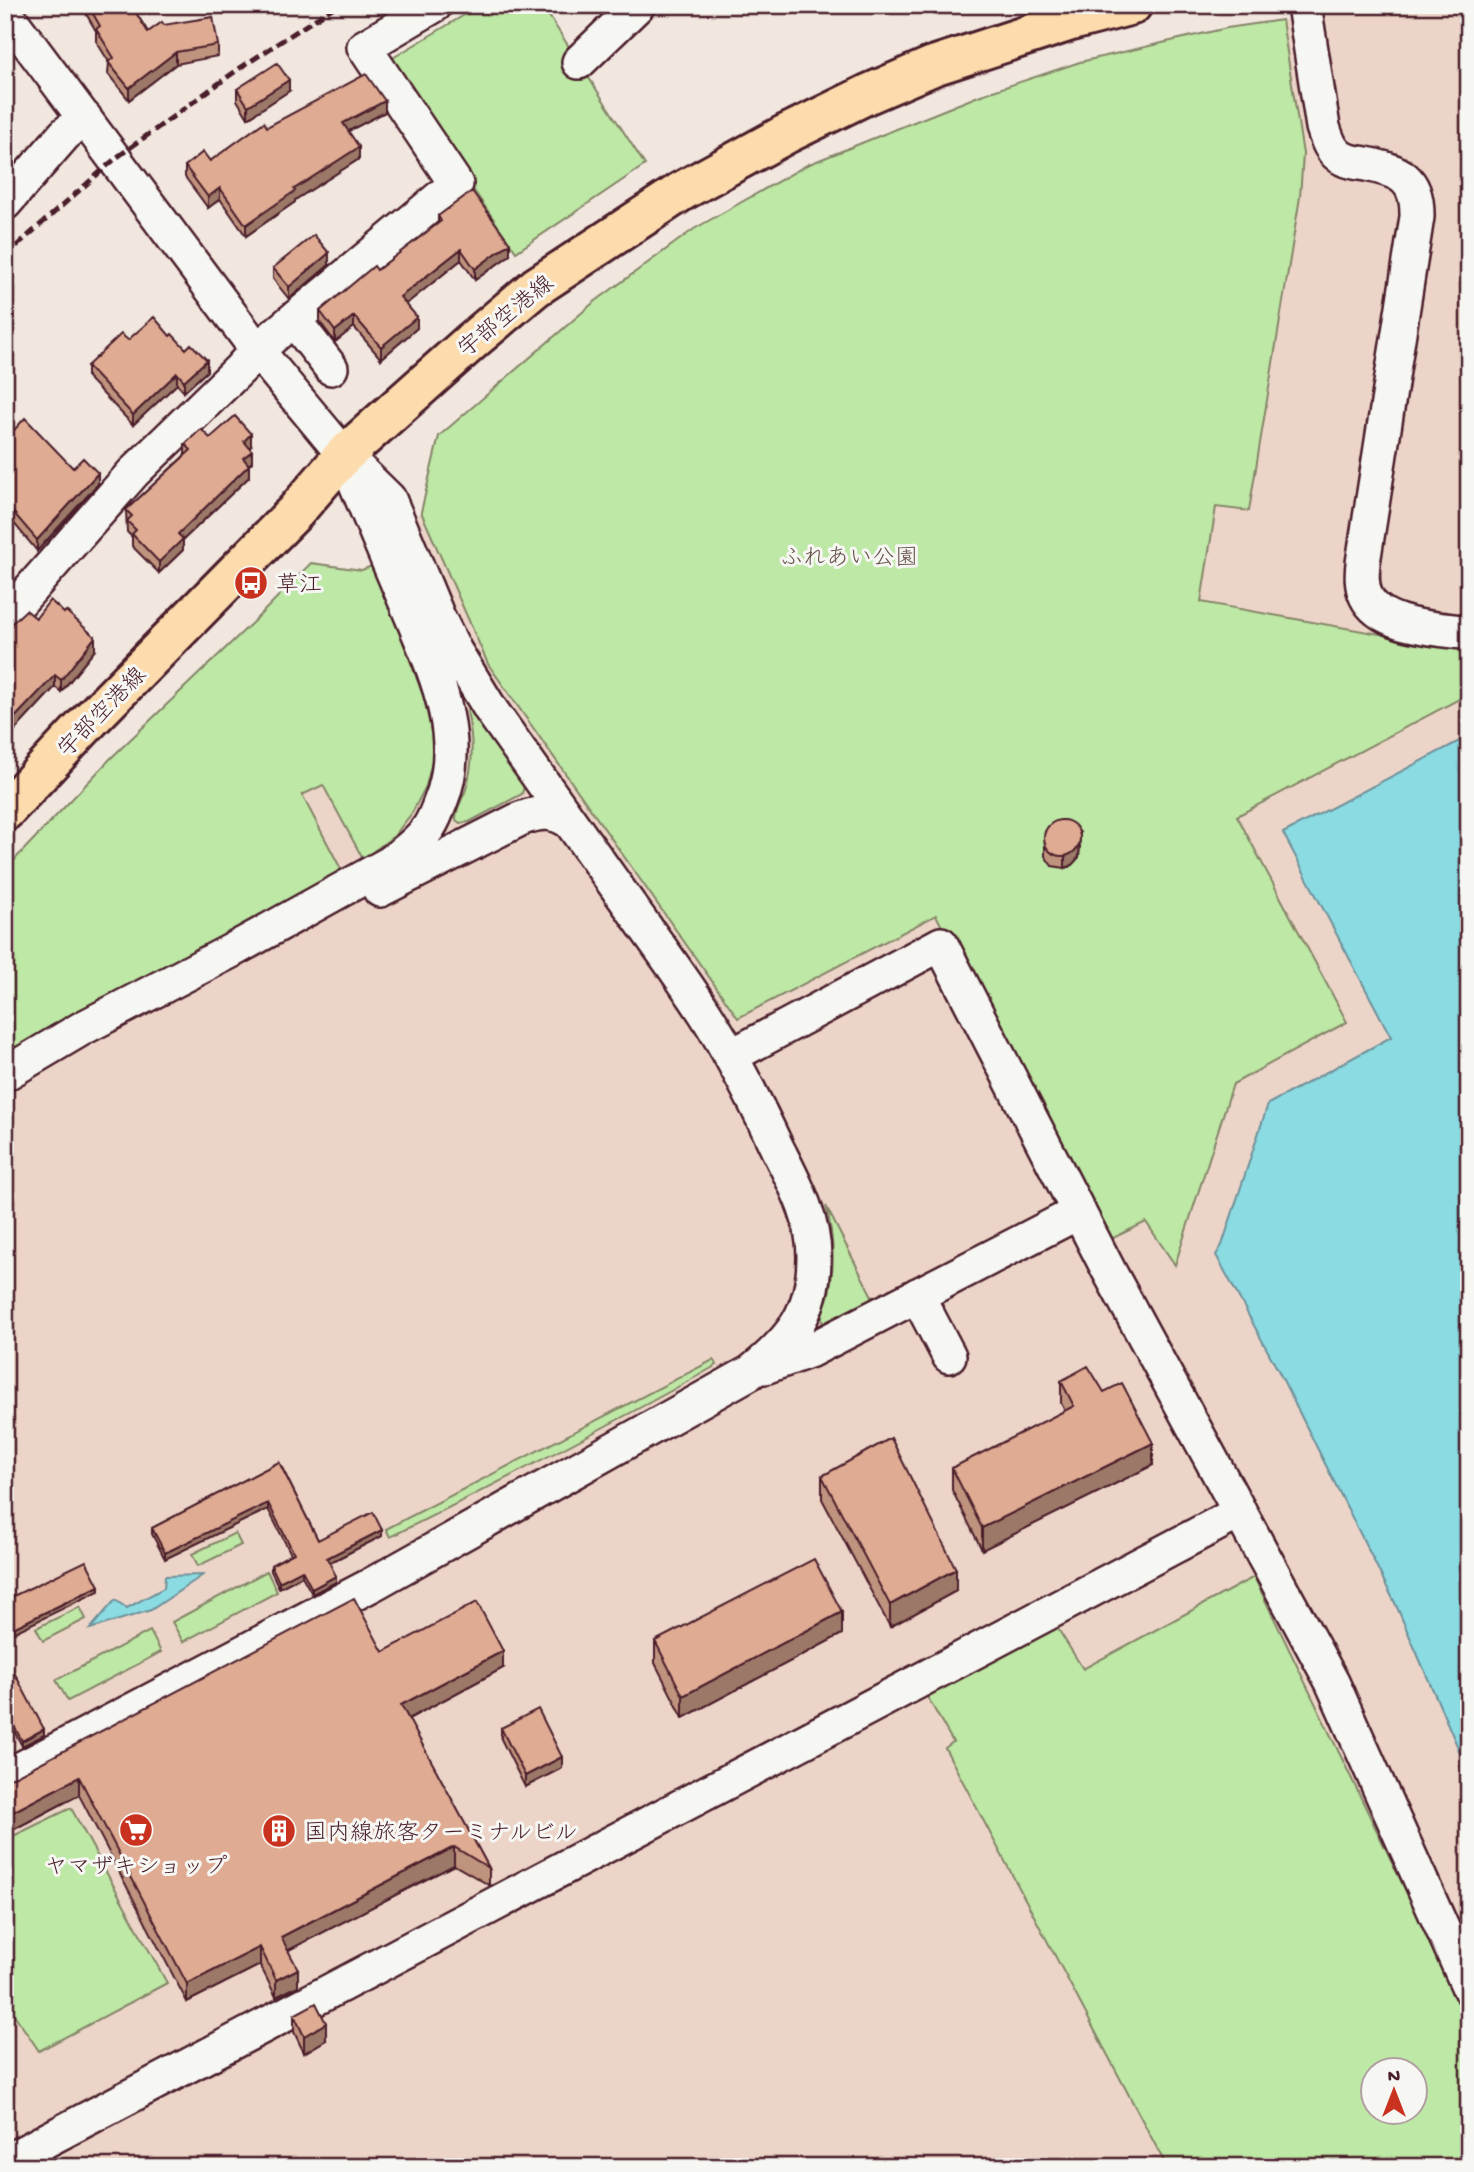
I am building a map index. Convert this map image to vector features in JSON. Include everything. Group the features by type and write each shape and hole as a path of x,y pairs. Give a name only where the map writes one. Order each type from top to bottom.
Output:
{"main road":[{"name":"宇部空港線","path":"8,803 286,521 344,455 536,287 681,191 786,134 933,66 1071,21 1132,5"}],"street":[{"path":"5,618 133,473 257,350 456,184 364,47 435,5"},
{"path":"579,62 638,5"},
{"path":"1304,5 1323,127 1328,141 1343,159 1386,168 1399,174 1415,189 1418,203 1362,582 1366,596 1374,608 1385,617 1469,633"},
{"path":"5,12 257,350 344,455 388,499 438,617 491,710 676,971 730,1056 800,1196 810,1225 814,1256 813,1282 806,1308 795,1329 777,1351 751,1372"},
{"path":"5,202 65,134 85,118"},
{"path":"294,320 331,368"},
{"path":"5,1074 81,1029 231,951 390,863 410,848 435,817 449,778 450,735 447,713 417,629 344,455"},
{"path":"231,951 376,891 520,819 549,813 570,822"},
{"path":"730,1056 942,944 1109,1271 1332,1682 1469,1988"},
{"path":"5,1777 371,1585 751,1372 808,1351 1079,1212"},
{"path":"917,1295 949,1356"},
{"path":"5,2162 1240,1512"}],"shaded area":[{"path":"1381,5 1469,5 1469,2167 5,2167 5,873 111,758 311,563 362,570 374,565 421,512 439,436 593,303 694,229 807,165 981,95 1080,62 1227,28"}],"green space":[{"path":"481,5 542,5 645,165 516,252 386,62"},
{"name":"ふれあい公園","path":"1282,20 1303,154 1300,197 1249,511 1216,507 1201,602 1469,650 1469,694 1237,816 1347,1022 1233,1084 1175,1265 1146,1222 1107,1241 936,915 738,1018 488,664 421,512 439,436 593,303 694,229 807,165 981,95 1080,62 1227,28"},
{"path":"311,563 362,570 374,565 424,698 432,735 432,762 426,786 412,813 394,836 363,859 323,785 302,795 342,871 278,910 5,1055 5,873 111,758"},
{"path":"471,708 524,786 522,794 469,822 460,823 456,816 469,779 471,760 467,711"},
{"path":"826,1206 876,1304 824,1326 822,1314 829,1294 833,1261 831,1228"},
{"path":"713,1360 717,1365 636,1410 390,1537 386,1529"},
{"path":"235,1533 241,1545 198,1566 192,1554"},
{"path":"267,1571 277,1592 183,1642 172,1622"},
{"path":"1254,1577 1469,2021 1469,2167 1167,2167 945,1748 953,1742 925,1693 1055,1624 1083,1669"},
{"path":"80,1607 86,1619 43,1641 36,1628"},
{"path":"150,1631 161,1652 68,1701 56,1680"},
{"path":"71,1808 167,1983 39,2051 5,2001 5,1840"}],"water":[{"path":"1469,736 1469,1773 1396,1605 1279,1372 1216,1255 1222,1245 1268,1104 1391,1037 1283,833"},
{"path":"203,1575 151,1610 90,1629 115,1600 127,1608 164,1588 165,1576"}],"building":[{"path":"88,5 131,5 148,32 162,22 164,25 213,17 218,45 176,52 129,88 108,62 114,58 96,29 100,26"},
{"path":"277,63 289,80 248,106 237,89"},
{"path":"366,74 385,101 343,123 359,147 294,189 295,191 246,225 220,188 208,197 185,166 203,152 210,161 264,122 267,127"},
{"path":"472,191 510,243 475,269 461,249 400,297 417,317 381,347 354,316 335,331 320,311 374,266 377,270 441,221 438,216"},
{"path":"314,235 329,253 289,287 273,268"},
{"path":"154,317 170,336 172,334 186,349 191,344 207,360 184,381 177,373 133,415 87,366 121,334 128,340"},
{"path":"235,416 251,434 244,441 252,451 243,458 249,465 178,534 183,539 159,562 132,534 136,530 127,521 132,516 126,510 191,450 185,444 201,429 210,438"},
{"path":"25,418 73,468 83,458 98,473 37,540 7,505 5,506 5,440"},
{"path":"50,600 95,637 61,680 55,675 5,728 5,659 8,656 5,653 5,624 12,623 26,610 36,618"},
{"path":"1062,820 1075,825 1080,838 1075,851 1062,856 1049,851 1044,838 1049,825"},
{"path":"1088,1366 1104,1392 1122,1383 1153,1443 982,1528 952,1468 1074,1406 1061,1381"},
{"path":"891,1438 956,1569 890,1605 822,1476"},
{"path":"279,1462 318,1540 373,1512 382,1530 327,1558 336,1576 312,1589 302,1570 279,1582 271,1565 294,1553 268,1503 165,1553 152,1528"},
{"path":"814,1559 842,1612 683,1696 655,1641"},
{"path":"86,1561 99,1586 5,1632 5,1600"},
{"name":"国内線旅客ターミナルビル","path":"354,1598 383,1652 477,1602 503,1651 401,1705 489,1868 454,1847 281,1937 298,1969 276,1980 260,1947 187,1984 79,1777 5,1816 5,1778 14,1777"},
{"path":"5,1655 44,1729 22,1741 5,1709"},
{"path":"538,1709 562,1757 525,1776 501,1728"},
{"path":"316,2003 326,2023 304,2036 294,2015"}],"railway":[{"path":"5,256 116,158 240,68 337,5"}],"place":[{"name":"草江","path":"251,583"},
{"name":"ヤマザキショップ","path":"136,1830"},
{"name":"国内線旅客ターミナルビル","path":"279,1831"}]}
